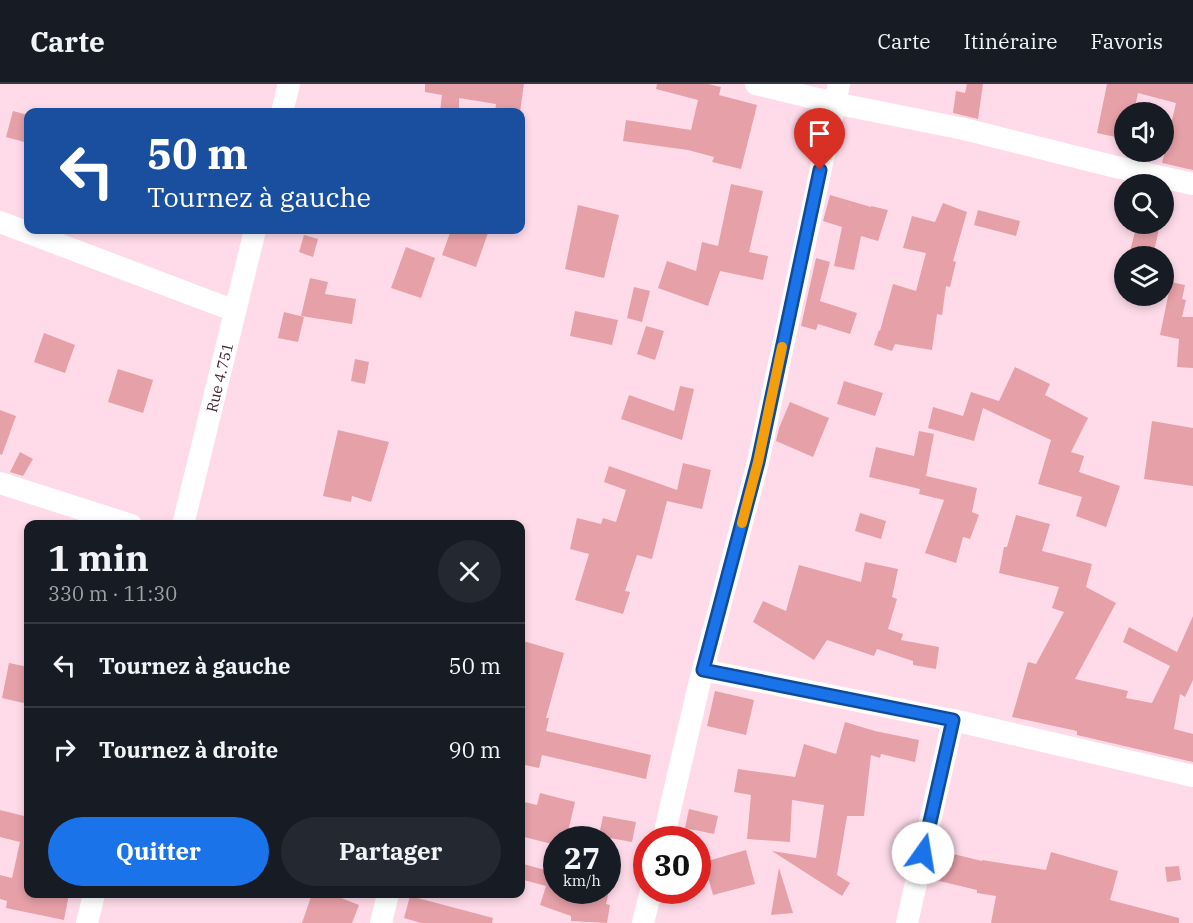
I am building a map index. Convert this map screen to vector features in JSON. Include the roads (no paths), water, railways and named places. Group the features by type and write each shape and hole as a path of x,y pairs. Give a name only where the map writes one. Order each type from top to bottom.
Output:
{"street":[{"path":"283,108 289,84"},
{"path":"756,84 837,94 964,129 1193,184"},
{"path":"666,826 703,670 758,462 837,94"},
{"path":"0,222 24,231"},
{"path":"32,234 236,311"},
{"name":"Rue 4.751","path":"184,520 254,234"},
{"path":"0,483 116,520"},
{"path":"703,670 953,720 1193,776"},
{"path":"907,923 953,720"},
{"path":"87,923 93,898"},
{"path":"381,923 387,898"},
{"path":"644,923 648,904"}]}
